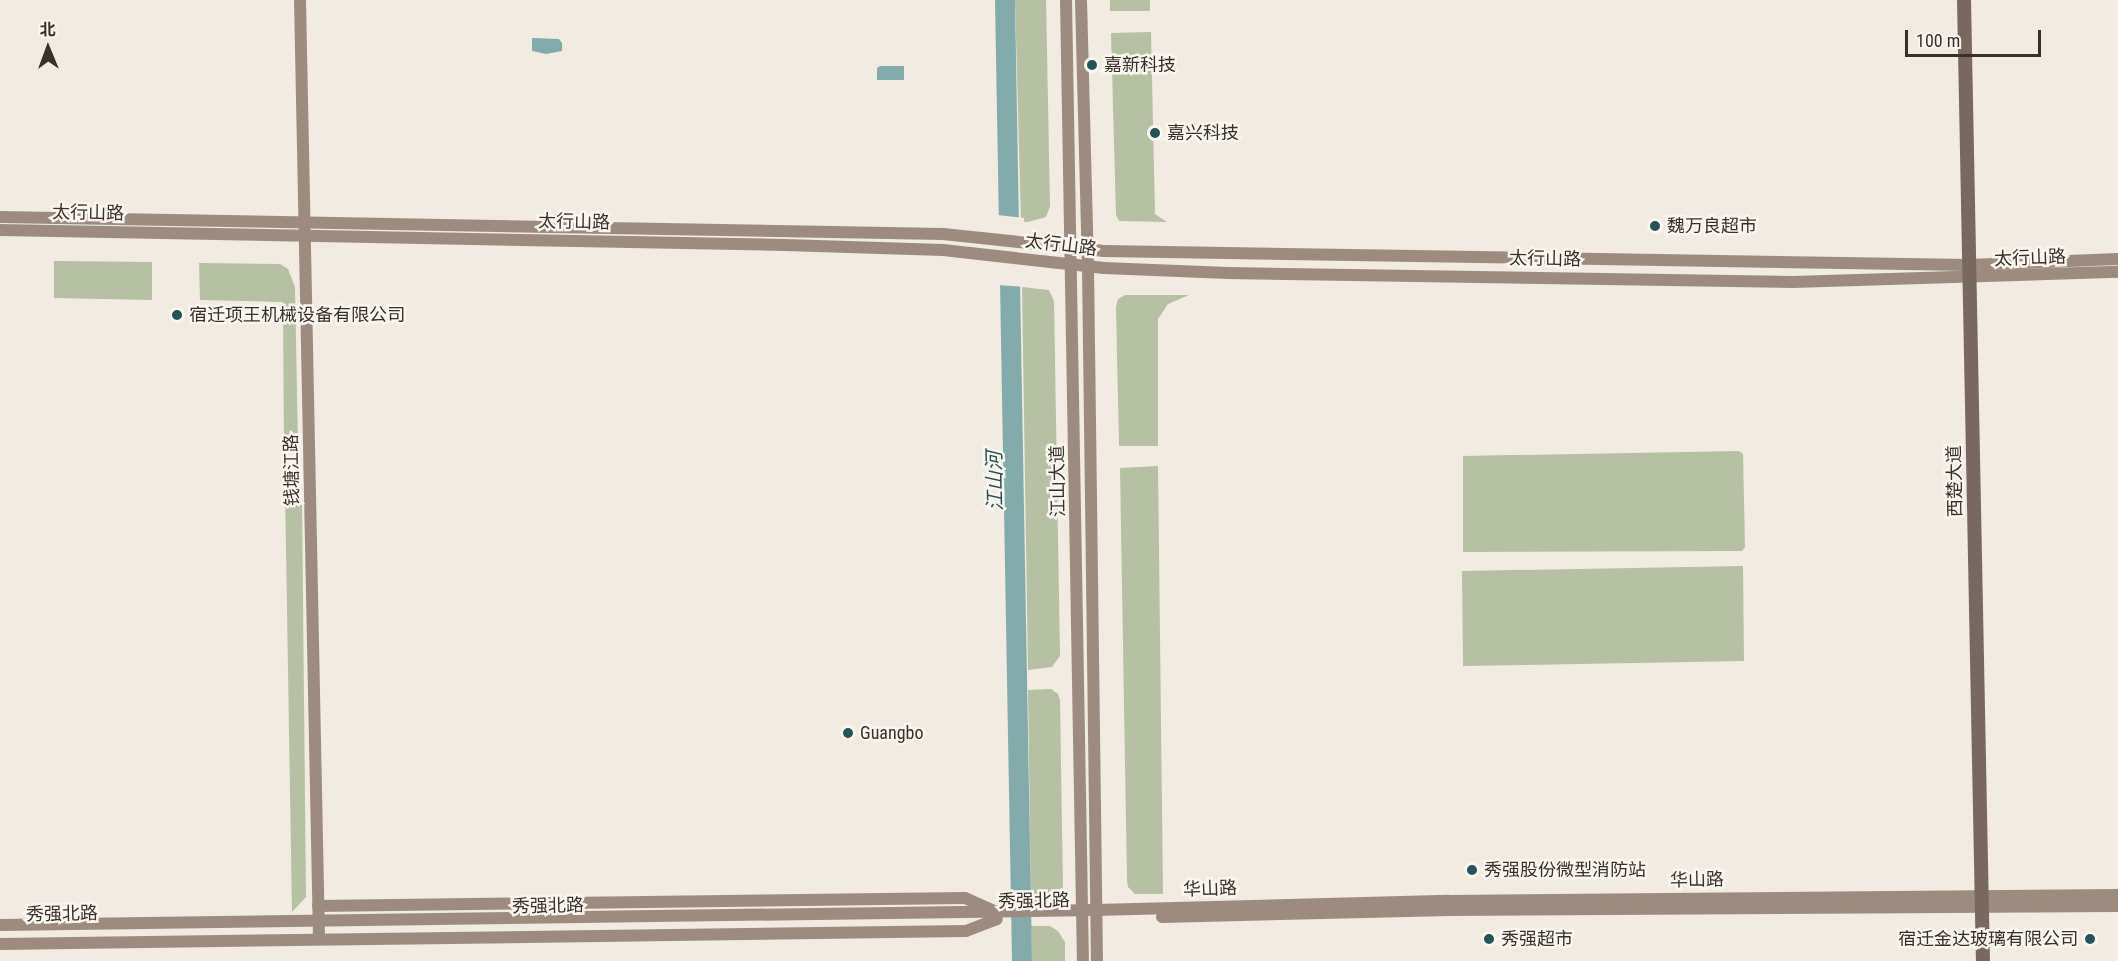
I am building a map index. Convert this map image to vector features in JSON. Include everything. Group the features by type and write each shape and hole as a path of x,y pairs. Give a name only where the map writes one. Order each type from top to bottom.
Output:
{"main road":[{"name":"西楚大道","path":"1964,0 1983,961"}],"street":[{"name":"钱塘江路","path":"300,0 319,929"},
{"name":"江山大道","path":"1066,0 1083,961"},
{"name":"江山大道","path":"1081,0 1088,248 1097,961"},
{"name":"太行山路","path":"0,217 796,245 982,254 1088,267 1228,273 1782,282 1969,272 2118,259"},
{"name":"太行山路","path":"0,230 305,229 932,234 1088,248 1969,272 2118,272"},
{"name":"华山路","path":"1982,903 2118,895"},
{"path":"318,906 965,898 999,915"},
{"name":"华山路","path":"1096,914 1449,901 1982,903 2118,906"},
{"name":"秀强北路","path":"0,933 1096,914"},
{"path":"0,944 319,929 966,931 999,915"},
{"name":"秀强北路","path":"0,925 319,929"}],"green space":[{"path":"1015,0 1046,0 1050,206 1046,217 1028,222 1021,222"},
{"path":"1110,0 1150,0 1150,11 1110,11"},
{"path":"1151,32 1155,214 1167,222 1119,221 1116,215 1111,33"},
{"path":"54,261 152,262 152,300 54,298"},
{"path":"199,263 280,264 288,269 295,287 298,445 284,451 283,302 200,300"},
{"path":"1022,287 1049,290 1054,301 1060,656 1052,667 1028,670"},
{"path":"1125,295 1189,295 1168,304 1158,319 1158,446 1119,446 1116,307 1118,299"},
{"path":"1739,451 1743,454 1745,547 1742,551 1463,552 1463,456"},
{"path":"1158,466 1163,894 1135,894 1128,887 1127,880 1120,468"},
{"path":"285,488 302,501 306,897 292,912"},
{"path":"1743,566 1744,661 1463,666 1462,571"},
{"path":"1051,689 1058,694 1060,700 1063,891 1051,902 1031,905 1028,690"},
{"path":"1031,926 1050,926 1058,931 1065,942 1065,961 1032,961"}],"water":[{"path":"995,0 1015,0 1032,961 1012,961"},
{"path":"532,38 559,39 562,43 562,51 546,54 532,51"},
{"path":"904,66 904,80 877,80 877,68"}],"pier":[{"path":"997,215 1024,218 1025,287 998,285"}],"place":[{"name":"嘉新科技","path":"1092,65"},
{"name":"嘉兴科技","path":"1155,133"},
{"name":"魏万良超市","path":"1655,226"},
{"name":"宿迁项王机械设备有限公司","path":"177,315"},
{"name":"Guangbo","path":"848,733"},
{"name":"秀强股份微型消防站","path":"1472,870"},
{"name":"秀强超市","path":"1489,939"},
{"name":"宿迁金达玻璃有限公司","path":"2090,939"}],"water label":[{"name":"江山河","path":"995,481"}]}
